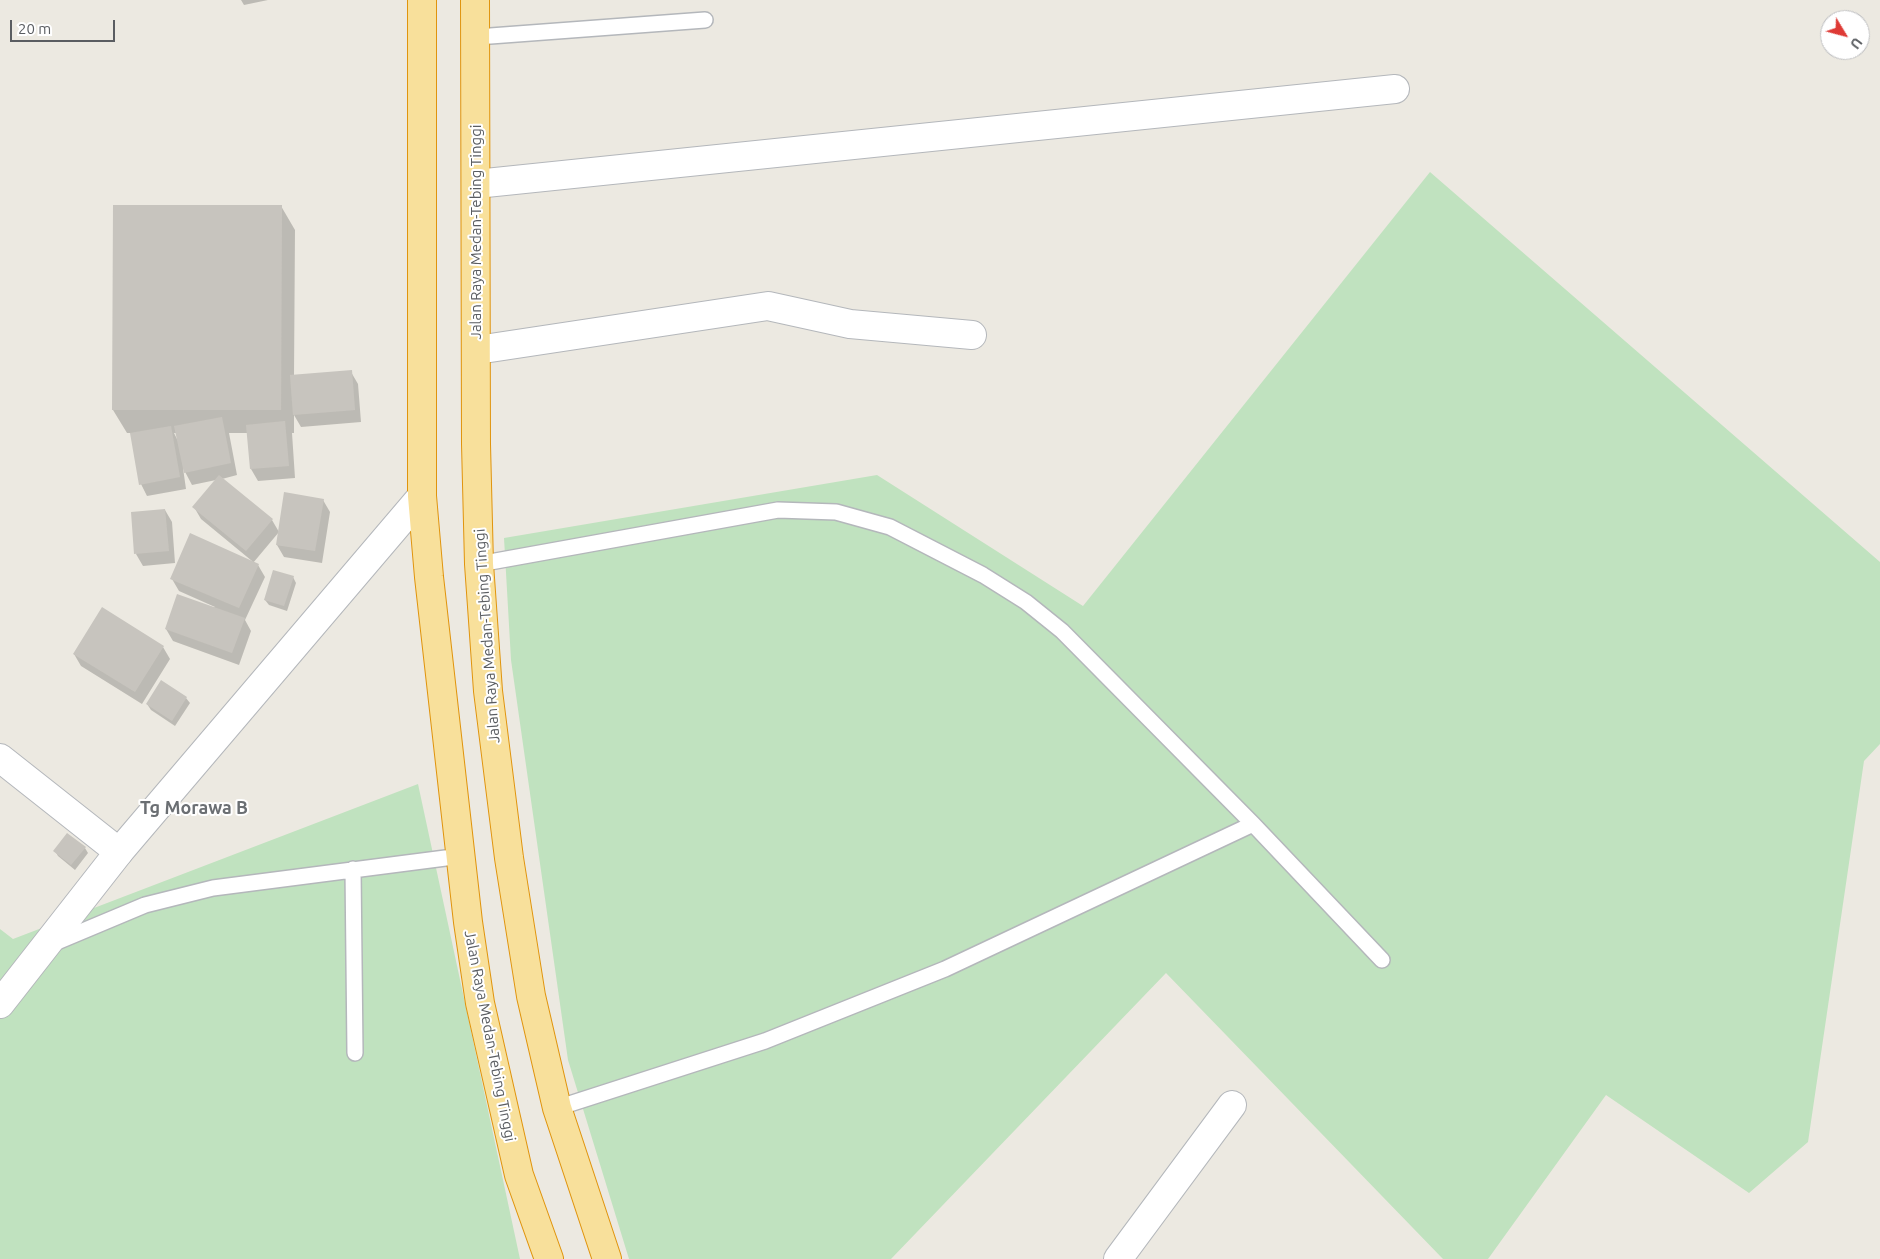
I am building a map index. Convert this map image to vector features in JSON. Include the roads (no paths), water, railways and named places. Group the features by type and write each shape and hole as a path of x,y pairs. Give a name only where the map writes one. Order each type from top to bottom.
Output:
{"highway":[{"name":"Jalan Raya Medan-Tebing Tinggi","path":"422,0 422,496 468,922 480,1003 519,1175 549,1259"},
{"name":"Jalan Raya Medan-Tebing Tinggi","path":"475,0 477,37 476,184 479,564 488,691 510,858 531,996 557,1108 608,1259"}],"street":[{"path":"476,184 1395,90"},
{"path":"477,350 768,306 850,324 972,335"},
{"path":"0,1004 119,852 422,496"},
{"path":"0,758 119,852"},
{"path":"1118,1259 1232,1105"}],"lane":[{"path":"477,37 705,20"},
{"path":"479,564 778,510 836,512 890,526 983,575 1026,602 1062,631 1253,824 1382,960"},
{"path":"557,1108 765,1041 945,969 1253,824"},
{"path":"44,948 145,905 203,890 461,856"},
{"path":"353,869 355,1053"}],"district":[{"name":"Tg Morawa B","path":"194,808"}]}
